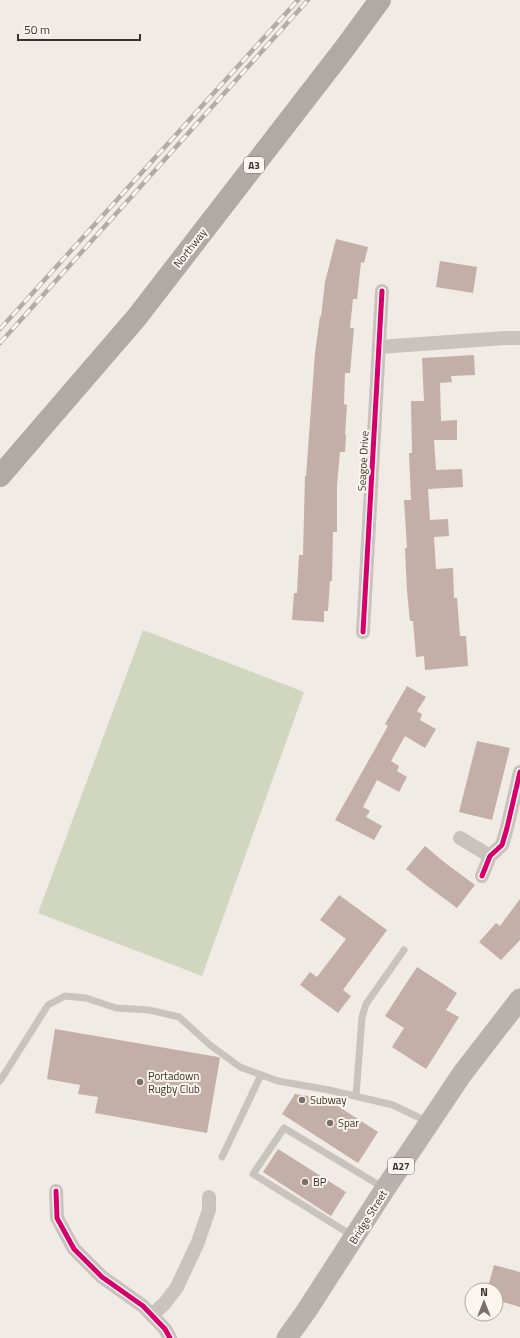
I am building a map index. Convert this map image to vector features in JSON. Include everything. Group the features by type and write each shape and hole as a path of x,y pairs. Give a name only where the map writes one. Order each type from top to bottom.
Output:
{"highway":[{"name":"Northway","path":"0,476 137,317 344,50 375,7 389,0"}],"main road":[{"name":"Bridge Street","path":"287,1338 355,1238 385,1189 462,1074 520,999"}],"street":[{"name":"Seagoe Drive","path":"363,632 382,291"},
{"path":"379,347 520,338"},
{"path":"482,876 490,856 502,845 520,772"},
{"path":"460,838 490,856"},
{"path":"56,1191 57,1218 74,1249 102,1277 143,1306 165,1329 170,1338"},
{"path":"152,1315 165,1303 177,1287 198,1242 209,1210 209,1197"}],"lane":[{"path":"356,1096 362,1018 366,1004 404,950"},
{"path":"0,1081 48,1005 65,996 86,998 116,1008 149,1010 179,1017 210,1045 240,1067 278,1080 393,1105 430,1123"},
{"path":"222,1157 261,1074"},
{"path":"355,1238 254,1174 284,1128 385,1189"}],"green space":[{"path":"143,630 304,692 202,976 38,913"}],"building":[{"path":"336,239 368,247 364,263 361,262 357,299 353,299 350,328 354,328 350,373 345,373 344,404 347,405 345,452 340,452 337,485 337,532 333,532 332,581 330,581 328,611 324,611 324,622 292,620 294,593 297,593 299,555 303,555 305,476 315,353 325,282"},
{"path":"440,261 477,267 473,293 436,287"},
{"path":"474,355 475,375 451,376 452,382 440,383 441,421 457,420 457,440 434,440 436,470 462,469 463,487 428,489 430,520 448,519 449,536 434,537 436,569 453,568 454,598 457,598 460,636 466,636 468,666 425,670 424,656 416,657 413,621 410,621 407,591 405,548 407,548 404,500 411,500 409,453 412,453 411,401 424,401 422,358"},
{"path":"407,686 426,697 417,711 422,714 420,720 436,729 425,748 405,736 391,761 399,766 397,771 407,777 399,792 377,780 363,807 370,811 366,817 382,826 374,840 335,820 388,726 385,724"},
{"path":"477,741 510,748 492,820 459,812"},
{"path":"425,846 475,885 457,908 406,869"},
{"path":"339,895 387,930 343,990 351,996 338,1013 300,985 310,972 317,977 346,939 320,920"},
{"path":"520,899 520,940 501,960 479,942 496,923 500,926"},
{"path":"417,967 457,993 446,1010 459,1017 426,1069 392,1047 404,1028 385,1016"},
{"name":"Portadown Rugby Club","path":"55,1029 220,1058 207,1133 95,1113 98,1097 78,1094 80,1085 47,1079"},
{"name":"Spar","path":"295,1094 327,1099 378,1132 358,1163 282,1114"},
{"path":"278,1149 346,1192 331,1216 263,1172"},
{"path":"494,1265 520,1272 520,1307 504,1302 504,1282 489,1282"}],"railway":[{"path":"0,329 298,0"},
{"path":"0,343 308,0"}],"cycle path":[{"path":"363,632 382,291"},
{"path":"482,876 490,856 502,845 520,772"},
{"path":"56,1191 57,1218 74,1249 102,1277 143,1306 165,1329 170,1338"}],"place":[{"name":"Portadown Rugby Club","path":"140,1082"},
{"name":"Subway","path":"302,1100"},
{"name":"Spar","path":"330,1123"},
{"name":"BP","path":"305,1182"}]}
